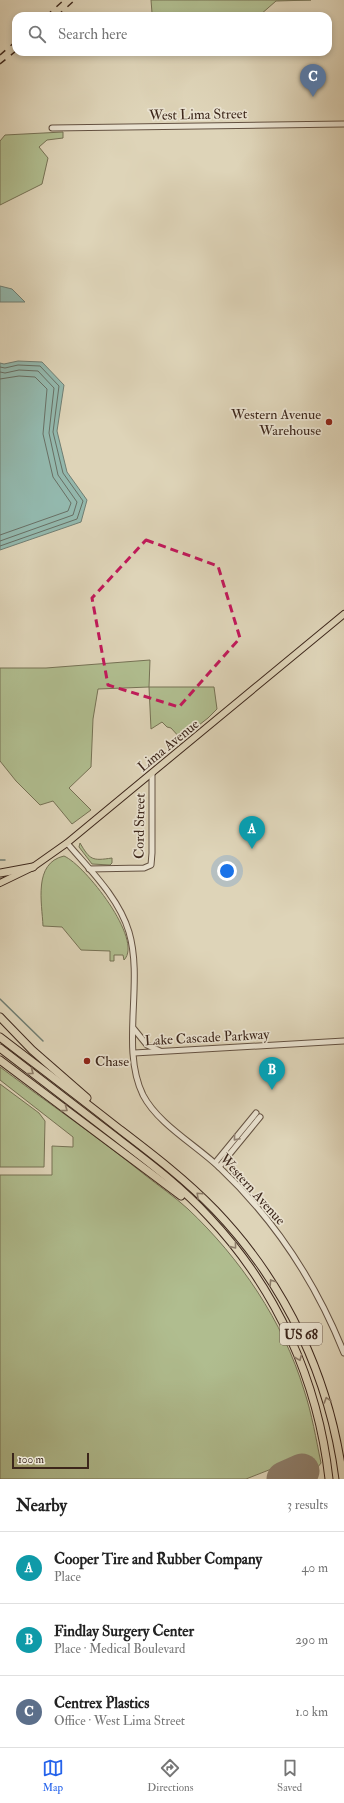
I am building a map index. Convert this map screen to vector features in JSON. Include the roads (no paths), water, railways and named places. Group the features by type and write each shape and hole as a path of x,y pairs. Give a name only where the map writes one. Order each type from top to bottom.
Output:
{"highway":[{"path":"0,873 33,867"},
{"path":"0,1017 32,1050 81,1093 176,1168 184,1180"},
{"name":"US 68","path":"0,1038 148,1150 184,1180 240,1238 274,1286 293,1319 310,1354 324,1390 335,1430 343,1479"},
{"name":"US 68","path":"0,1048 181,1189 209,1216 236,1248 255,1274 289,1335 304,1369 323,1440 329,1479"},
{"path":"0,1060 209,1216"}],"main road":[{"name":"Lima Avenue","path":"0,883 33,867 68,843 344,614"}],"street":[{"name":"West Lima Street","path":"52,128 344,124"},
{"name":"Cord Street","path":"89,869 144,868 151,866 152,773"},
{"name":"Lake Cascade Parkway","path":"68,843 115,902 130,934 134,960 134,1053 344,1041"},
{"path":"134,1029 147,1044 161,1052"},
{"name":"Western Avenue","path":"134,1053 139,1084 148,1102 163,1120 215,1163 256,1206 298,1261 324,1308 344,1353"},
{"path":"215,1163 258,1115 219,1167"}],"water":[{"path":"0,286 12,289 25,302 0,302"},
{"path":"18,361 42,362 64,385 57,431 67,472 87,500 81,522 0,550 0,363 4,364"}],"waterway":[{"path":"0,860 5,860"},
{"path":"0,999 43,1041"}],"railway":[{"path":"50,12 64,0"},
{"path":"62,12 75,0"},
{"path":"0,55 12,44"},
{"path":"0,64 12,54"}],"place":[{"name":"Centrex Plastics","path":"313,97"},
{"name":"Western Avenue Warehouse","path":"329,422"},
{"name":"Cooper Tire and Rubber Company","path":"252,849"},
{"name":"Chase","path":"87,1061"},
{"name":"Findlay Surgery Center","path":"272,1090"}]}
